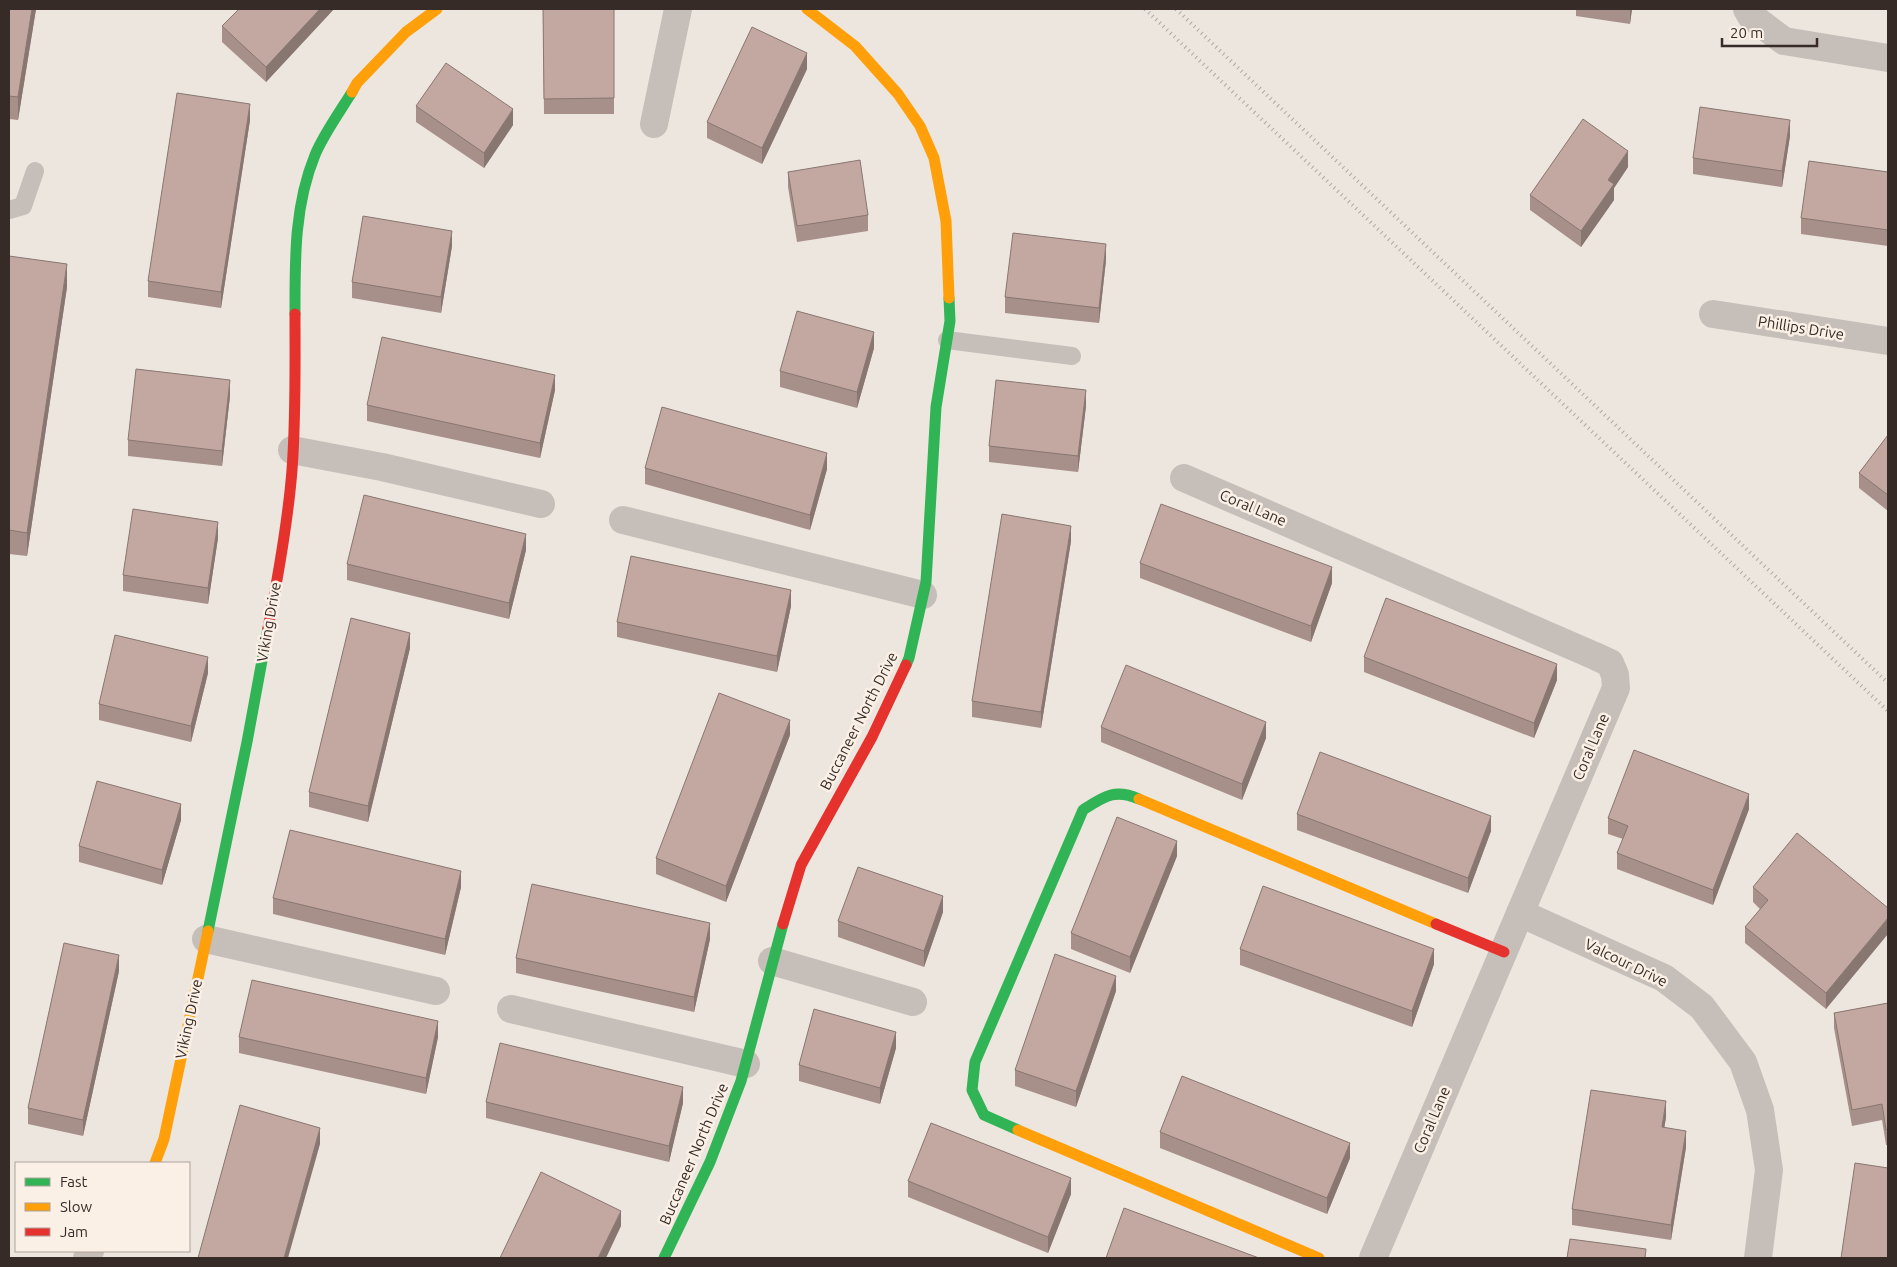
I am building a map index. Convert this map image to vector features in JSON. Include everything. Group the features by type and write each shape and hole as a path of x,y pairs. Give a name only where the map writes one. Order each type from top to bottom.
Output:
{"street":[{"name":"Viking Drive","path":"154,1162 164,1139 247,742 273,603 292,470 295,242 301,203 315,154 357,83 406,32 437,9"},
{"path":"654,124 678,9"},
{"name":"Buccaneer North Drive","path":"664,1258 710,1162 741,1081 772,961 800,865 872,737 909,658 926,582 936,407 950,322 946,221 934,158 920,126 898,94 855,46 807,9"},
{"path":"1747,9 1751,16 1784,41 1888,58"},
{"name":"Phillips Drive","path":"1713,314 1888,341"},
{"path":"292,450 382,467 541,504"},
{"name":"Coral Lane","path":"1184,478 1610,663 1616,675 1616,688 1373,1258"},
{"path":"623,520 923,595"},
{"path":"1319,1258 984,1115 972,1090 974,1062 1083,810 1107,795 1130,795 1504,952"},
{"name":"Valcour Drive","path":"1520,913 1664,978 1702,1008 1744,1062 1760,1110 1769,1170 1758,1258"},
{"path":"206,939 436,991"},
{"path":"772,961 913,1002"},
{"path":"511,1009 746,1064"}],"lane":[{"path":"9,210 23,206 34,171"},
{"path":"947,340 1072,356"}],"building":[{"path":"9,9 32,9 18,97 9,96"},
{"path":"239,9 320,9 266,67 222,26"},
{"path":"543,9 614,9 614,98 544,99"},
{"path":"752,27 807,53 762,148 707,122"},
{"path":"446,63 513,109 484,153 416,106"},
{"path":"177,93 250,104 221,292 148,281"},
{"path":"1700,107 1790,120 1782,171 1693,158"},
{"path":"1583,119 1628,151 1608,180 1614,184 1581,231 1530,195"},
{"path":"860,160 868,215 797,226 788,172"},
{"path":"1809,161 1888,172 1888,230 1801,218"},
{"path":"363,216 452,231 441,297 352,282"},
{"path":"1013,233 1106,244 1099,308 1005,297"},
{"path":"9,256 67,264 27,533 9,530"},
{"path":"797,311 874,332 857,392 780,371"},
{"path":"382,337 555,375 540,443 367,405"},
{"path":"136,369 230,380 222,451 128,440"},
{"path":"996,380 1086,390 1078,456 989,446"},
{"path":"662,407 827,453 810,515 645,468"},
{"path":"1888,435 1888,495 1859,473"},
{"path":"364,495 526,534 509,603 347,564"},
{"path":"1161,504 1332,567 1311,626 1140,563"},
{"path":"133,509 218,522 208,588 123,575"},
{"path":"1002,514 1071,526 1041,712 972,701"},
{"path":"631,556 791,590 777,656 617,622"},
{"path":"1386,598 1557,664 1534,723 1364,657"},
{"path":"351,618 410,633 368,806 309,792"},
{"path":"115,635 208,657 191,726 99,704"},
{"path":"1126,665 1266,722 1242,784 1101,727"},
{"path":"719,693 790,720 726,886 656,858"},
{"path":"1634,750 1749,794 1713,890 1617,853 1628,826 1608,818"},
{"path":"1320,752 1491,816 1468,878 1297,814"},
{"path":"97,781 181,804 162,870 79,846"},
{"path":"1117,817 1177,841 1130,957 1071,933"},
{"path":"290,830 461,871 445,939 273,898"},
{"path":"1797,833 1888,908 1888,918 1826,993 1745,927 1768,900 1753,887"},
{"path":"858,867 943,896 924,951 838,921"},
{"path":"532,884 710,923 694,997 516,958"},
{"path":"1263,886 1434,949 1412,1011 1240,949"},
{"path":"64,943 119,955 83,1120 28,1108"},
{"path":"1055,954 1116,976 1076,1091 1015,1070"},
{"path":"252,980 438,1021 426,1078 239,1037"},
{"path":"1888,1003 1888,1129 1886,1130 1882,1104 1852,1110 1834,1013"},
{"path":"814,1009 896,1032 880,1088 799,1065"},
{"path":"500,1043 683,1087 669,1146 486,1102"},
{"path":"1182,1076 1350,1143 1327,1198 1160,1132"},
{"path":"1591,1090 1666,1101 1662,1127 1686,1131 1671,1225 1572,1209"},
{"path":"240,1105 320,1128 284,1258 198,1258"},
{"path":"931,1123 1071,1178 1048,1237 908,1181"},
{"path":"1855,1163 1888,1168 1888,1258 1841,1258"},
{"path":"541,1172 621,1211 598,1258 500,1258"},
{"path":"1124,1208 1259,1258 1106,1258"},
{"path":"1570,1239 1646,1249 1645,1258 1567,1258"}],"railway":[{"path":"1145,9 1888,711"},
{"path":"1176,9 1888,683"}],"traffic: fast":[{"path":"295,314 297,233 299,213 308,174 318,147 352,92"},
{"path":"906,665 926,582 936,407 950,321 949,298"},
{"path":"208,931 247,742 268,628"},
{"path":"1018,1130 984,1115 972,1090 975,1062 1083,810 1103,798 1116,794 1139,799"},
{"path":"664,1258 710,1162 741,1081 783,924"}],"traffic: slow":[{"path":"352,92 357,83 406,32 437,9"},
{"path":"807,9 855,46 898,94 920,126 934,158 946,221 949,298"},
{"path":"1139,799 1436,924"},
{"path":"155,1162 164,1139 208,931"},
{"path":"1018,1130 1319,1258"}],"traffic: jam":[{"path":"268,628 282,549 292,470 295,412 295,314"},
{"path":"783,924 801,865 872,737 906,665"},
{"path":"1436,924 1504,952"}]}
